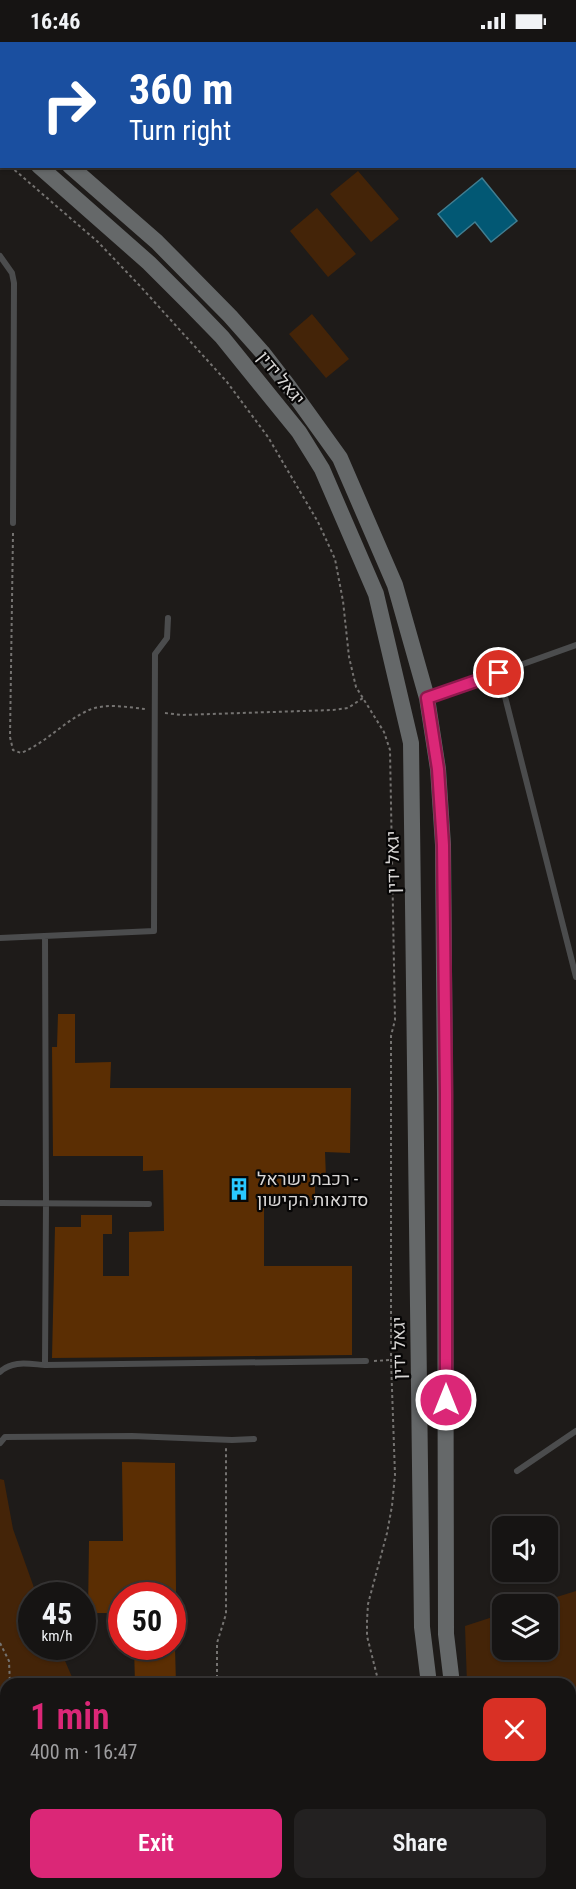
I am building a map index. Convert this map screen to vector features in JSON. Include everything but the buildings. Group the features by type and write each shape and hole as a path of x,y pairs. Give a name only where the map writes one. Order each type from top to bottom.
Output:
{"main road":[{"name":"יגאל ידין","path":"41,168 149,263 190,304 222,337 293,424 322,469 376,594 411,743 422,1627 428,1678"},
{"name":"יגאל ידין","path":"72,168 157,242 230,316 282,378 340,458 395,585 427,698 438,769 443,845 446,1094 446,1634 451,1678"}],"lane":[{"path":"2,260 12,273 14,283 13,523"},
{"path":"0,938 154,931 155,654 167,638 168,618"},
{"path":"427,698 576,645"},
{"path":"499,673 576,978"},
{"path":"45,936 45,1365"},
{"path":"0,1203 149,1204"},
{"path":"0,1372 15,1363 45,1365 366,1360"},
{"path":"517,1471 576,1431"},
{"path":"0,1443 5,1437 132,1436 254,1439"}],"path":[{"path":"12,168 98,242 140,286 227,382 268,437 318,522 335,559 343,601 349,657 356,687 384,732 390,750 396,1020 391,1036 391,1360 395,1476 387,1533 368,1604 366,1620 367,1636 378,1678"},
{"path":"13,523 10,737 13,750 21,753 33,748 90,709 119,706 182,715 333,710 348,708 363,698"},
{"path":"366,1360 391,1360"},
{"path":"217,1678 216,1643 226,1614 226,1440"},
{"path":"0,1643 9,1661 10,1678"}],"shaded area":[{"path":"358,171 399,219 371,242 330,194"},
{"path":"317,208 356,254 328,277 290,231"},
{"path":"312,314 349,359 326,378 289,334"},
{"path":"0,1479 4,1480 13,1529 32,1582 18,1582 18,1660 65,1660 72,1678 0,1678"},
{"path":"576,1591 576,1678 467,1678 465,1626 492,1617 492,1660 558,1660 558,1597"}],"water":[{"path":"482,178 517,221 491,242 475,222 457,237 438,214"}],"place":[{"name":"רכבת ישראל - סדנאות הקישון","path":"239,1189"}],"route":[{"path":"446,1400 443,845 438,769 427,698 499,673"}]}
